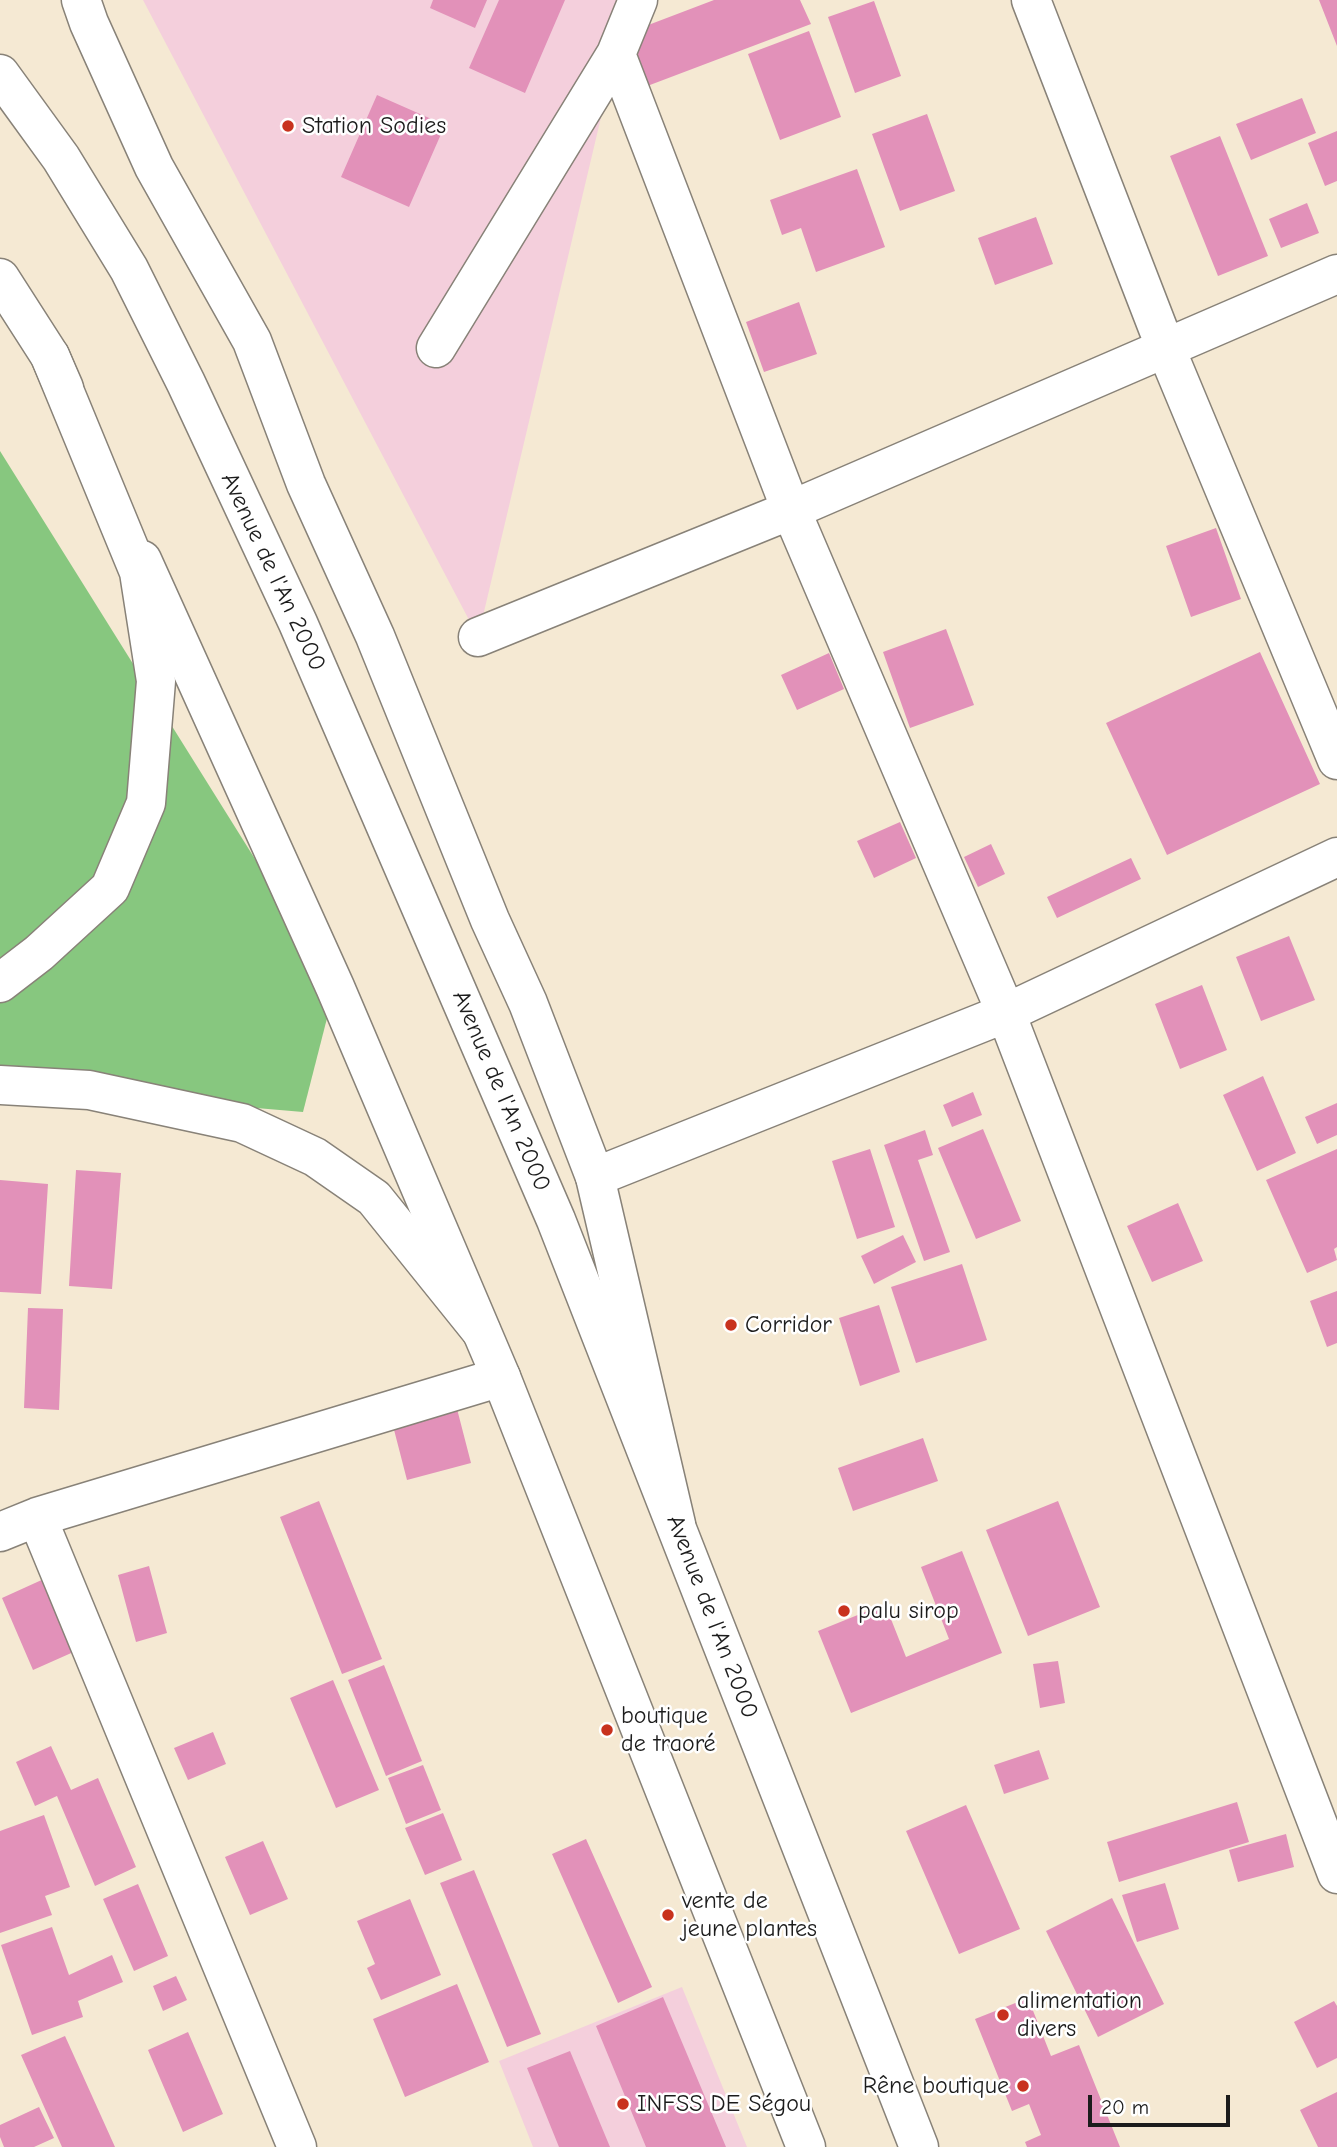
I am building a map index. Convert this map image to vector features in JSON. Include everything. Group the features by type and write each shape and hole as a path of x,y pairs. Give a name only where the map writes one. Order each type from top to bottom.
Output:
{"main road":[{"path":"81,0 154,167 252,341 306,484 375,636 490,920 528,1003 595,1177 676,1524"},
{"path":"436,348 616,54 638,0"},
{"path":"1031,0 1166,349 1337,760"},
{"path":"616,54 791,510 1006,1013 1328,1818 1337,1874"},
{"name":"Avenue de l'An 2000","path":"0,74 61,158 129,269 186,383 303,636 517,1126 676,1524 919,2147"},
{"path":"478,637 791,510 1337,274"},
{"path":"0,278 50,356 335,986 501,1377 806,2147"},
{"path":"0,982 38,953 110,888 146,803 156,681 139,572 50,356"},
{"path":"595,1177 1006,1013 1337,857"},
{"path":"0,1084 89,1090 242,1123 315,1157 374,1198 481,1331"},
{"path":"0,1532 37,1517 501,1377"},
{"path":"37,1517 297,2147"}],"shaded area":[{"path":"143,0 638,0 616,54 478,637"},
{"name":"INFSS DE Ségou","path":"682,1987 747,2147 533,2147 499,2061"}],"green space":[{"path":"0,451 335,987 303,1112 0,1086"}],"building":[{"path":"433,0 487,0 475,28 430,8"},
{"path":"499,0 565,0 525,93 469,68"},
{"path":"714,0 800,0 811,24 642,88 622,35"},
{"path":"1319,0 1337,0 1337,46"},
{"path":"874,1 901,76 855,93 828,17"},
{"path":"809,31 841,117 780,140 748,54"},
{"path":"377,95 445,125 409,207 341,177"},
{"path":"1302,98 1316,133 1251,160 1236,124"},
{"path":"927,114 955,191 900,211 872,134"},
{"path":"1337,131 1337,181 1325,186 1308,143"},
{"path":"1220,136 1268,256 1218,276 1170,156"},
{"path":"857,169 885,247 816,272 801,228 782,235 770,200"},
{"path":"1307,203 1319,233 1281,248 1269,219"},
{"path":"1036,217 1053,264 995,285 978,238"},
{"path":"799,302 817,354 764,372 746,322"},
{"path":"1216,528 1241,599 1191,617 1166,546"},
{"path":"946,629 974,705 910,728 883,652"},
{"path":"1260,652 1320,784 1167,855 1106,723"},
{"path":"829,653 844,689 797,710 781,675"},
{"path":"900,822 916,858 874,878 857,841"},
{"path":"991,844 1005,874 978,887 964,857"},
{"path":"1131,858 1141,879 1057,918 1047,897"},
{"path":"1289,936 1315,1000 1261,1021 1236,957"},
{"path":"1202,985 1227,1050 1180,1069 1155,1004"},
{"path":"1263,1076 1296,1153 1257,1171 1223,1095"},
{"path":"973,1092 982,1115 952,1127 943,1105"},
{"path":"1337,1103 1337,1135 1317,1144 1305,1117"},
{"path":"983,1129 1021,1221 976,1239 938,1148"},
{"path":"925,1130 933,1155 918,1160 950,1252 924,1261 884,1145"},
{"path":"870,1149 895,1227 857,1239 832,1161"},
{"path":"1337,1149 1337,1247 1334,1249 1337,1260 1307,1273 1266,1180"},
{"path":"76,1170 121,1173 112,1289 69,1286"},
{"path":"0,1180 48,1184 41,1294 0,1292"},
{"path":"1178,1203 1203,1261 1152,1282 1127,1226"},
{"path":"903,1235 916,1262 874,1284 861,1256"},
{"path":"962,1264 987,1340 916,1363 891,1287"},
{"path":"1337,1291 1337,1343 1327,1347 1310,1301"},
{"path":"879,1305 900,1372 860,1386 839,1318"},
{"path":"28,1308 63,1309 59,1410 24,1408"},
{"path":"456,1405 471,1463 407,1480 392,1422"},
{"path":"923,1438 938,1481 853,1511 838,1468"},
{"path":"319,1501 382,1659 342,1674 280,1517"},
{"path":"1058,1501 1100,1607 1028,1636 986,1530"},
{"path":"962,1551 1002,1653 851,1713 818,1631 885,1604 906,1657 949,1639 921,1567"},
{"path":"149,1566 167,1633 136,1642 118,1575"},
{"path":"46,1578 78,1650 33,1670 2,1598"},
{"path":"1058,1661 1065,1703 1040,1708 1033,1664"},
{"path":"384,1665 422,1761 386,1776 348,1680"},
{"path":"333,1680 379,1790 336,1808 290,1698"},
{"path":"213,1732 226,1764 188,1780 174,1748"},
{"path":"51,1746 71,1790 98,1778 136,1867 95,1886 57,1796 35,1806 16,1762"},
{"path":"1039,1750 1049,1779 1004,1794 994,1765"},
{"path":"423,1765 441,1810 406,1824 388,1778"},
{"path":"1237,1802 1249,1842 1119,1882 1107,1842"},
{"path":"966,1805 1020,1929 959,1954 906,1831"},
{"path":"443,1813 462,1860 425,1875 405,1828"},
{"path":"44,1815 70,1887 45,1896 52,1915 0,1933 0,1831"},
{"path":"1286,1834 1294,1867 1238,1882 1229,1850"},
{"path":"586,1839 652,1987 618,2003 552,1854"},
{"path":"263,1841 288,1899 250,1915 225,1857"},
{"path":"474,1870 541,2034 507,2047 440,1883"},
{"path":"1165,1883 1179,1929 1137,1942 1122,1895"},
{"path":"138,1884 168,1956 134,1971 103,1899"},
{"path":"1112,1898 1164,2004 1098,2037 1046,1931"},
{"path":"410,1899 441,1975 381,2000 367,1968 375,1964 357,1921"},
{"path":"52,1927 69,1975 112,1955 123,1982 78,2001 83,2017 32,2035 1,1945"},
{"path":"176,1976 187,2000 163,2011 153,1986"},
{"path":"457,1984 489,2062 405,2097 373,2019"},
{"path":"663,1997 726,2147 646,2147 596,2026"},
{"path":"1028,1998 1051,2056 1079,2045 1120,2147 1027,2147 1025,2142 1041,2135 1029,2104 1012,2111 975,2019"},
{"path":"1334,2001 1337,2006 1337,2058 1317,2068 1294,2022"},
{"path":"188,2032 223,2114 183,2132 148,2050"},
{"path":"65,2036 115,2147 62,2147 21,2055"},
{"path":"570,2051 610,2147 559,2147 527,2068"},
{"path":"1337,2092 1337,2147 1318,2147 1300,2110"},
{"path":"39,2107 54,2138 34,2147 4,2147 0,2137 0,2125"}],"place":[{"name":"Station Sodies","path":"288,126"},
{"name":"Corridor","path":"731,1325"},
{"name":"palu sirop","path":"844,1611"},
{"name":"boutique de traoré","path":"607,1730"},
{"name":"vente de jeune plantes","path":"668,1915"},
{"name":"alimentation divers","path":"1003,2015"},
{"name":"Rêne boutique","path":"1023,2086"},
{"name":"INFSS DE Ségou","path":"623,2104"}]}
